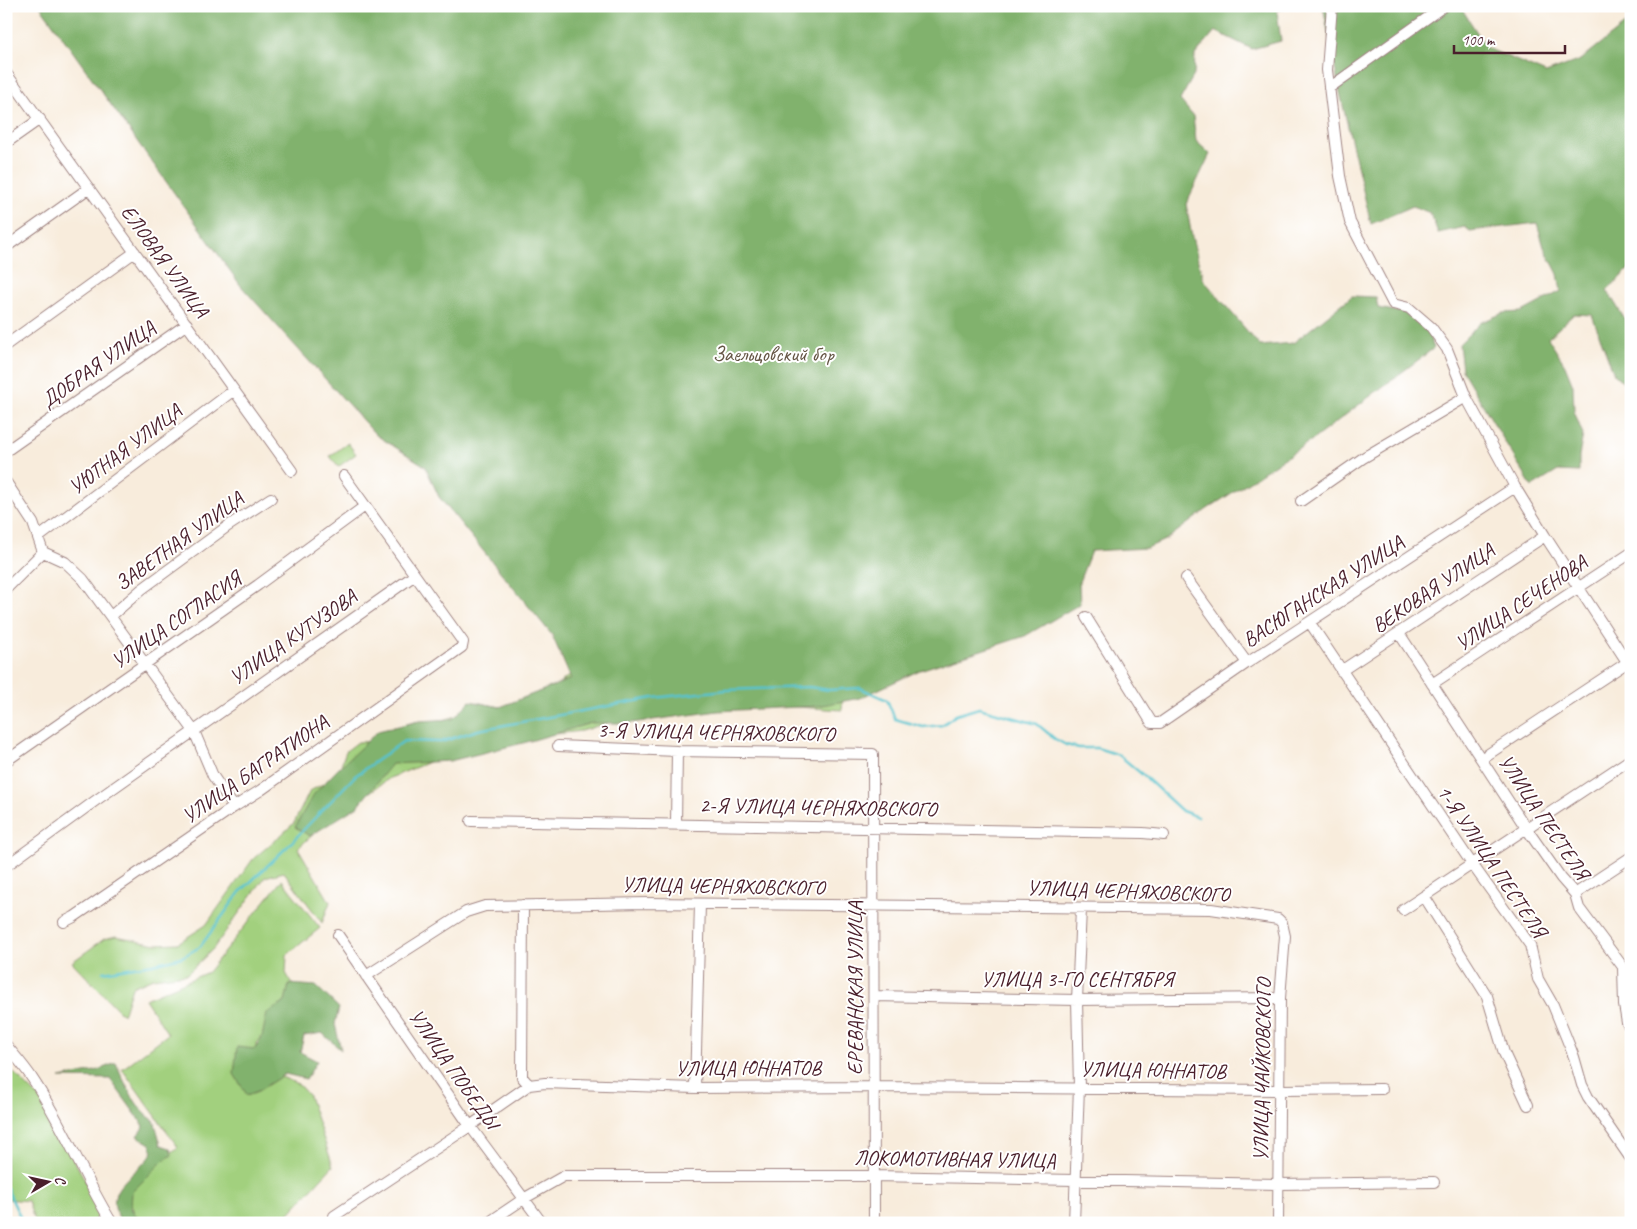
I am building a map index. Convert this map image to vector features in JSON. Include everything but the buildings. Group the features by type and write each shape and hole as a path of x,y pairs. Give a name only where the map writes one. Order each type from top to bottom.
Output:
{"street":[{"path":"1332,6 1327,70 1340,176 1350,222 1393,304 1409,308 1431,327 1447,349 1466,397 1515,487 1629,663 1481,759"},
{"path":"1329,88 1444,6"},
{"name":"ЕЛОВАЯ УЛИЦА","path":"6,73 292,471"},
{"path":"6,143 40,119"},
{"path":"6,247 89,188"},
{"path":"6,345 135,252"},
{"name":"ДОБРАЯ УЛИЦА","path":"6,452 187,324"},
{"name":"УЮТНАЯ УЛИЦА","path":"39,537 234,390"},
{"path":"1301,501 1363,458 1466,397"},
{"path":"344,476 415,575"},
{"path":"6,482 33,523 43,552"},
{"name":"ВАСЮГАНСКАЯ УЛИЦА","path":"1086,617 1152,723 1160,723 1247,663 1515,487"},
{"name":"ЗАВЕТНАЯ УЛИЦА","path":"111,616 142,589 228,526 271,498"},
{"name":"УЛИЦА СОГЛАСИЯ","path":"6,761 258,585 365,506"},
{"name":"ВЕКОВАЯ УЛИЦА","path":"1341,671 1545,536"},
{"path":"43,552 65,562 74,569 111,616 194,731 202,755 213,776 234,807"},
{"path":"6,589 43,552"},
{"name":"УЛИЦА СЕЧЕНОВА","path":"1432,684 1631,553"},
{"name":"УЛИЦА БАГРАТИОНА","path":"64,922 260,790 462,647 463,642 415,575"},
{"name":"УЛИЦА КУТУЗОВА","path":"6,866 415,575"},
{"path":"1186,578 1247,663"},
{"name":"1-Я УЛИЦА ПЕСТЕЛЯ","path":"1310,623 1472,864 1530,945 1538,979 1553,1006 1564,1032 1582,1085 1588,1097 1631,1159"},
{"name":"УЛИЦА ПЕСТЕЛЯ","path":"1399,633 1526,828 1561,878 1575,894 1580,908 1627,965 1624,1005 1627,1023 1631,1029"},
{"name":"3-Я УЛИЦА ЧЕРНЯХОВСКОГО","path":"558,746 677,751 873,754"},
{"path":"676,824 677,751"},
{"name":"ЕРЕВАНСКАЯ УЛИЦА","path":"873,754 874,1223"},
{"path":"1402,910 1631,759"},
{"name":"2-Я УЛИЦА ЧЕРНЯХОВСКОГО","path":"471,820 874,827 1164,835"},
{"path":"1575,894 1631,857"},
{"path":"1424,896 1487,996 1504,1053 1528,1105"},
{"name":"УЛИЦА ЧЕРНЯХОВСКОГО","path":"366,976 466,912 485,906 646,903 873,907 987,906 1081,909 1211,909 1278,920"},
{"path":"695,1088 700,904"},
{"path":"335,1219 529,1084 522,1077 523,905"},
{"path":"1074,1223 1079,1088 1077,1000 1081,909"},
{"name":"УЛИЦА ЧАЙКОВСКОГО","path":"1278,920 1282,923 1285,936 1280,998 1278,1223"},
{"name":"УЛИЦА ПОБЕДЫ","path":"338,934 470,1126 542,1223"},
{"name":"УЛИЦА 3-ГО СЕНТЯБРЯ","path":"874,996 1077,1000 1280,998"},
{"path":"6,1045 32,1078 112,1223"},
{"name":"УЛИЦА ЮННАТОВ","path":"529,1084 695,1088 1382,1089"},
{"name":"ЛОКОМОТИВНАЯ УЛИЦА","path":"488,1223 525,1198 564,1176 875,1176 1278,1184 1434,1182"}],"green space":[{"name":"Заельцовский бор","path":"40,6 1289,6 1277,11 1281,41 1252,49 1215,31 1195,55 1194,75 1180,100 1193,116 1196,141 1210,154 1186,204 1203,279 1260,346 1293,343 1352,296 1376,297 1378,308 1405,313 1427,330 1434,348 1315,438 1206,510 1167,539 1147,548 1091,551 1079,582 1080,604 1025,636 920,670 860,698 818,706 718,711 631,723 591,723 527,742 450,761 392,764 358,806 310,836 295,827 313,795 378,731 419,721 453,719 470,701 500,707 571,679 552,635 439,497 425,466 376,435 241,286"},
{"path":"1323,6 1460,6 1487,48 1546,73 1580,60 1631,20 1631,264 1629,269 1607,290 1627,323 1631,321 1631,387 1629,388 1614,374 1592,315 1574,314 1548,338 1565,365 1573,385 1574,411 1583,435 1579,456 1579,472 1558,471 1532,487 1462,370 1459,344 1480,323 1503,313 1522,312 1561,291 1558,274 1544,247 1537,223 1470,231 1465,227 1438,233 1430,213 1413,206 1371,224 1340,93"},
{"path":"348,443 356,454 338,467 330,456"},
{"path":"642,665 845,667 842,710 753,704 647,711 581,731 473,744 390,778 326,823 298,848 330,902 322,923 284,872 265,877 213,949 187,974 153,978 132,987 123,1015 72,962 104,939 116,936 156,944 178,943 206,925 253,859 294,823 310,791 337,776 346,751 358,742 382,741 412,722 443,720 467,713 475,702 501,707 546,695 567,677"},
{"path":"282,880 320,928 287,955 286,973 299,996 256,1043 258,1086 277,1075 298,1084 309,1096 333,1166 280,1223 141,1223 136,1217 127,1195 141,1176 178,1147 122,1069 168,1034 145,999 208,972"},
{"path":"289,984 316,986 339,1008 335,1024 341,1050 322,1033 304,1036 300,1052 317,1061 306,1079 285,1074 258,1091 247,1095 234,1074 237,1047 255,1049 262,1037 267,1013 285,1002"},
{"path":"6,1061 11,1070 43,1102 108,1223 35,1223 28,1201 6,1199"},
{"path":"116,1063 137,1103 154,1120 161,1145 170,1148 172,1155 164,1160 132,1192 131,1208 140,1223 122,1223 116,1210 115,1200 117,1191 123,1183 153,1151 150,1144 137,1136 144,1126 110,1079 60,1078 95,1071"}],"waterway":[{"path":"103,972 182,957 200,947 240,892 287,847 355,776 404,741 441,742 478,730 653,698 726,690 809,687 829,690 860,688 887,700 895,719 923,727 942,725 956,715 979,708 1037,724 1055,739 1066,745 1079,748 1097,748 1119,755 1182,811 1198,817"},
{"path":"6,1187 23,1223"}]}
